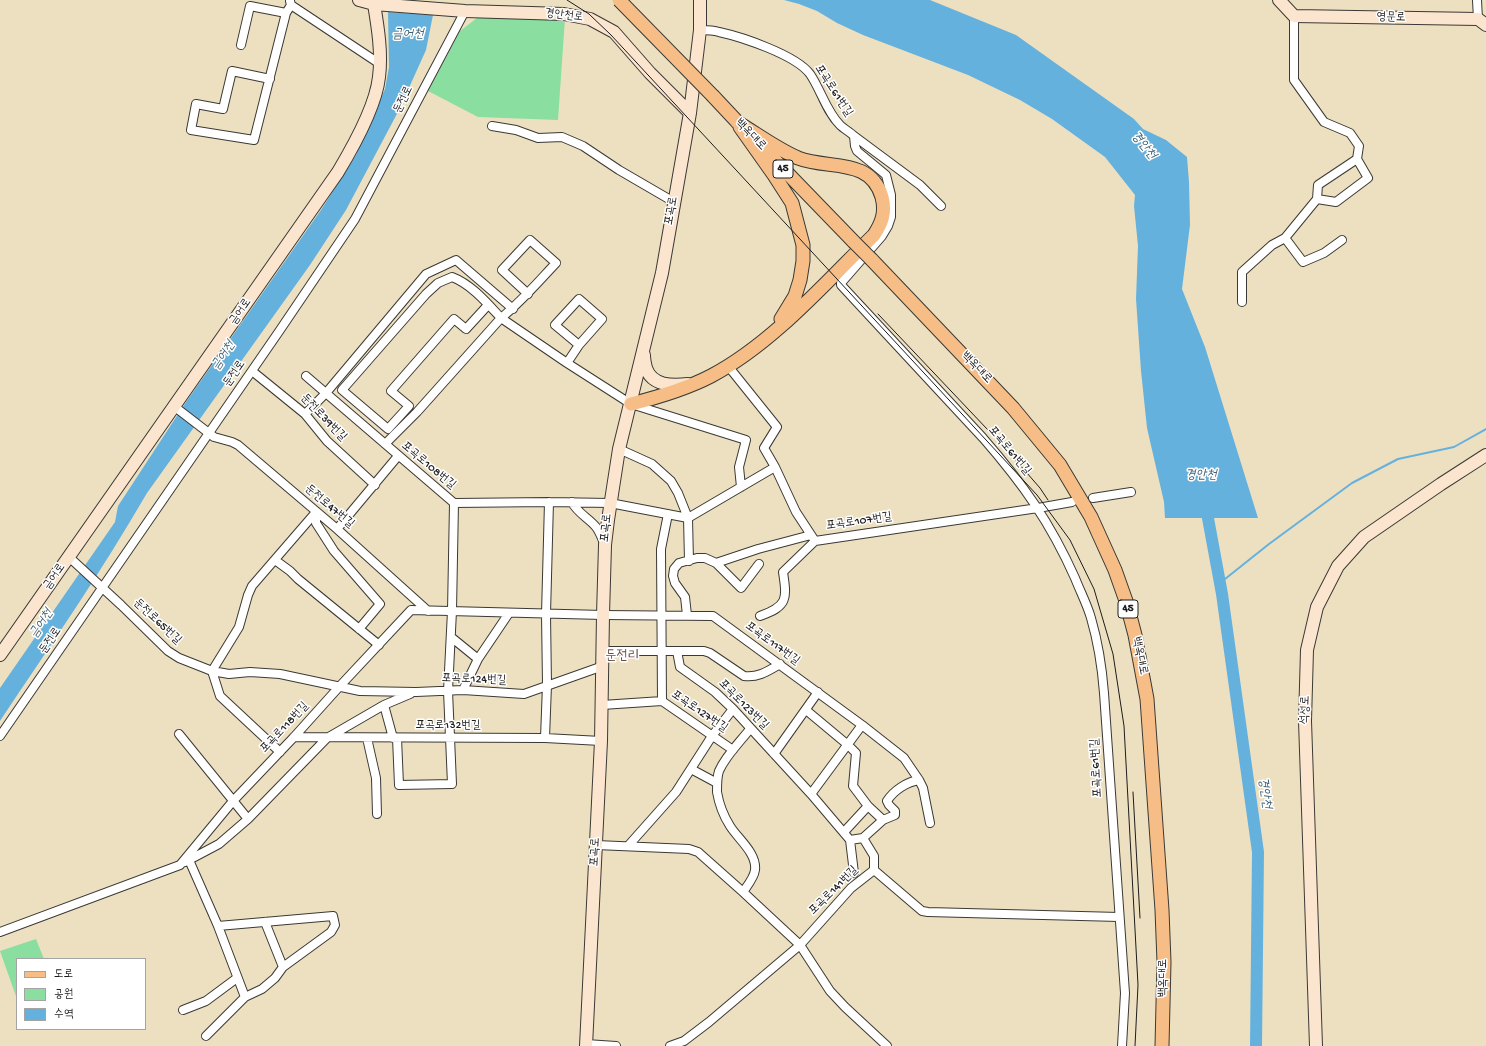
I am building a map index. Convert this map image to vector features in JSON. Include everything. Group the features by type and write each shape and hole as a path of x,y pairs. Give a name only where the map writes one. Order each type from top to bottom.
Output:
{"main road":[{"name":"백옥대로","path":"619,0 871,258 1013,408 1056,460 1091,517 1104,544 1126,601 1135,635 1147,699 1164,962 1162,1046"},
{"path":"737,122 792,203 803,245 803,261 800,280 795,296 785,314 768,338"},
{"path":"631,404 695,384 728,366 768,338 874,235 881,225 883,204 880,190 873,180 864,173 855,168 798,158 737,122"}],"street":[{"path":"359,0 374,4"},
{"name":"포곡로","path":"586,1045 601,741 605,545 619,449 662,273 690,114 700,24 700,0"},
{"path":"1279,0 1294,16 1294,80 1324,122 1350,133 1359,146 1357,159 1368,178 1336,202 1317,199"},
{"path":"1477,0 1482,22"},
{"path":"270,79 232,71 223,109 196,104 191,130 254,140 270,79 286,13 290,2 380,64"},
{"name":"경안천로","path":"374,4 465,11 564,14 590,20 601,24 614,32 650,73 690,114"},
{"name":"금어로","path":"0,655 71,559 175,406 338,172 373,103 377,90 380,64 378,29 374,4"},
{"path":"241,45 250,6 286,13"},
{"name":"둔전로","path":"0,736 100,585 252,371 355,219 465,11"},
{"name":"영문로","path":"1294,16 1482,22"},
{"name":"포곡로61번길","path":"700,24 718,32 759,45 797,62 804,67 814,80 840,125 854,136 857,151 886,175 892,206 888,226 882,236 841,283 841,285 983,438 1025,489 1038,508 1063,553 1080,590 1090,617 1101,662 1125,993 1122,1046"},
{"path":"492,126 516,130 538,138 562,137 583,146 619,170 674,202"},
{"path":"854,136 920,185 941,206"},
{"path":"1242,302 1242,272 1272,245 1285,238 1317,199 1318,185 1357,159"},
{"path":"1285,238 1303,262 1324,252 1342,240"},
{"path":"385,444 417,412 501,318 513,309 528,294 556,263 530,240 502,270 528,294"},
{"path":"304,414 326,393 426,274 456,260 513,309"},
{"path":"488,305 466,329 454,319 391,390 409,406 388,430 342,390 426,294 438,283 452,277 461,281 488,305 501,318 631,404 746,440 739,467 741,487"},
{"path":"567,363 579,345 602,319 579,299 555,325 579,345"},
{"path":"643,350 646,369 654,378 663,384 674,386 695,384"},
{"name":"포곡로107번길","path":"728,366 777,427 764,448 775,467 790,501 813,538 1038,508 1072,502"},
{"name":"둔전로39번길","path":"252,371 304,414 327,441 374,485"},
{"name":"포곡로108번길","path":"306,376 454,503 610,503"},
{"name":"둔전로47번길","path":"175,406 214,437 238,445 337,529 428,611"},
{"path":"619,449 652,464 663,472 671,481 678,493 688,518 688,561"},
{"name":"석성로","path":"1316,1046 1305,721 1307,650 1317,607 1338,566 1364,537 1486,455"},
{"path":"337,529 398,456"},
{"path":"610,503 688,518 775,467"},
{"path":"1093,498 1131,492"},
{"path":"545,738 549,502"},
{"path":"572,502 574,508 588,518 597,528 605,545"},
{"path":"384,705 395,738 399,785 452,784 448,691 452,611 454,503"},
{"path":"280,752 220,696 212,671 239,627 252,586 316,512"},
{"path":"316,512 316,522 334,551 380,604 359,629"},
{"path":"662,700 661,549 668,514"},
{"path":"716,563 758,549 813,538"},
{"path":"760,616 773,612 785,599 786,592 783,572 813,538"},
{"path":"687,614 685,597 675,583 673,576 674,569 679,563 697,558 705,558 716,563 741,588 759,564"},
{"name":"둔전로65번길","path":"71,559 168,651 179,658 212,671 229,674 250,672 280,674 339,687"},
{"path":"275,560 379,645"},
{"name":"포곡로118번길","path":"0,932 180,865 233,801 411,610 603,615"},
{"path":"463,690 478,659 508,613"},
{"name":"포곡로117번길","path":"603,615 687,614 713,616 818,692 904,758 923,788 930,823"},
{"path":"451,637 478,659"},
{"path":"603,651 662,650 704,652 710,654 744,676 751,677 763,674 780,664"},
{"name":"포곡로123번길","path":"677,651 680,667 716,692 733,709 811,794 850,840"},
{"name":"포곡로124번길","path":"339,687 360,691 416,692 463,690 524,694 603,666"},
{"path":"180,865 219,844 248,819 327,738 384,705 416,692"},
{"path":"774,754 818,692"},
{"name":"포곡로127번길","path":"602,705 662,700 733,750"},
{"path":"628,846 676,792 712,736 733,709"},
{"path":"806,710 856,753 853,786 868,806 883,820"},
{"path":"811,794 862,725"},
{"path":"743,892 755,870 753,860 746,846 730,827 723,814 718,801 717,783 719,772 725,760 750,729"},
{"path":"178,734 248,819"},
{"name":"포곡로132번길","path":"294,737 545,738 601,741"},
{"path":"368,738 376,778 376,814"},
{"path":"691,769 717,783"},
{"path":"854,873 850,840 863,838 883,820 895,815 895,811 889,805 887,800 906,784 919,780"},
{"path":"844,832 868,806"},
{"path":"863,838 874,856 874,870"},
{"path":"596,845 689,849 698,852 800,946 830,991 887,1046"},
{"path":"189,860 218,926 245,997"},
{"name":"포곡로141번길","path":"670,1046 684,1041 709,1022 800,946 851,888 874,870 922,911 1119,917"},
{"path":"206,1036 245,997 262,989 275,978 283,967 331,932 335,925 333,916 218,926"},
{"path":"266,922 283,967"},
{"path":"183,1010 206,1001 237,978"},
{"path":"586,1045 616,1046"}],"green space":[{"path":"477,18 565,18 558,120 478,117 428,91 460,31"},
{"path":"36,939 44,958 16,958 16,996 0,951"}],"water":[{"name":"경안천","path":"784,0 930,0 1016,35 1134,119 1143,129 1166,140 1187,157 1190,225 1182,289 1205,347 1258,518 1165,518 1164,502 1147,428 1141,371 1136,299 1138,246 1134,206 1135,195 1105,157 1052,119 1020,100 968,75 863,35 837,23 817,11"},
{"name":"금어천","path":"388,12 433,15 426,50 399,110 346,210 310,265 147,493 94,580 0,721 0,688 115,522 118,506 186,402 321,210 356,155 385,89 389,67"}],"waterway":[{"path":"1220,583 1269,544 1352,483 1398,459 1454,447 1486,429"},
{"name":"경안천","path":"1205,502 1222,594 1258,852 1256,1046"}],"tram line":[{"path":"567,0 589,14 611,35 1037,495 1070,540 1094,589 1113,654 1124,726 1138,985 1135,1046"},
{"path":"878,314 1006,449 1040,488 1048,500"},
{"path":"1133,792 1140,918"}],"district":[{"name":"둔전리","path":"622,657"}]}
